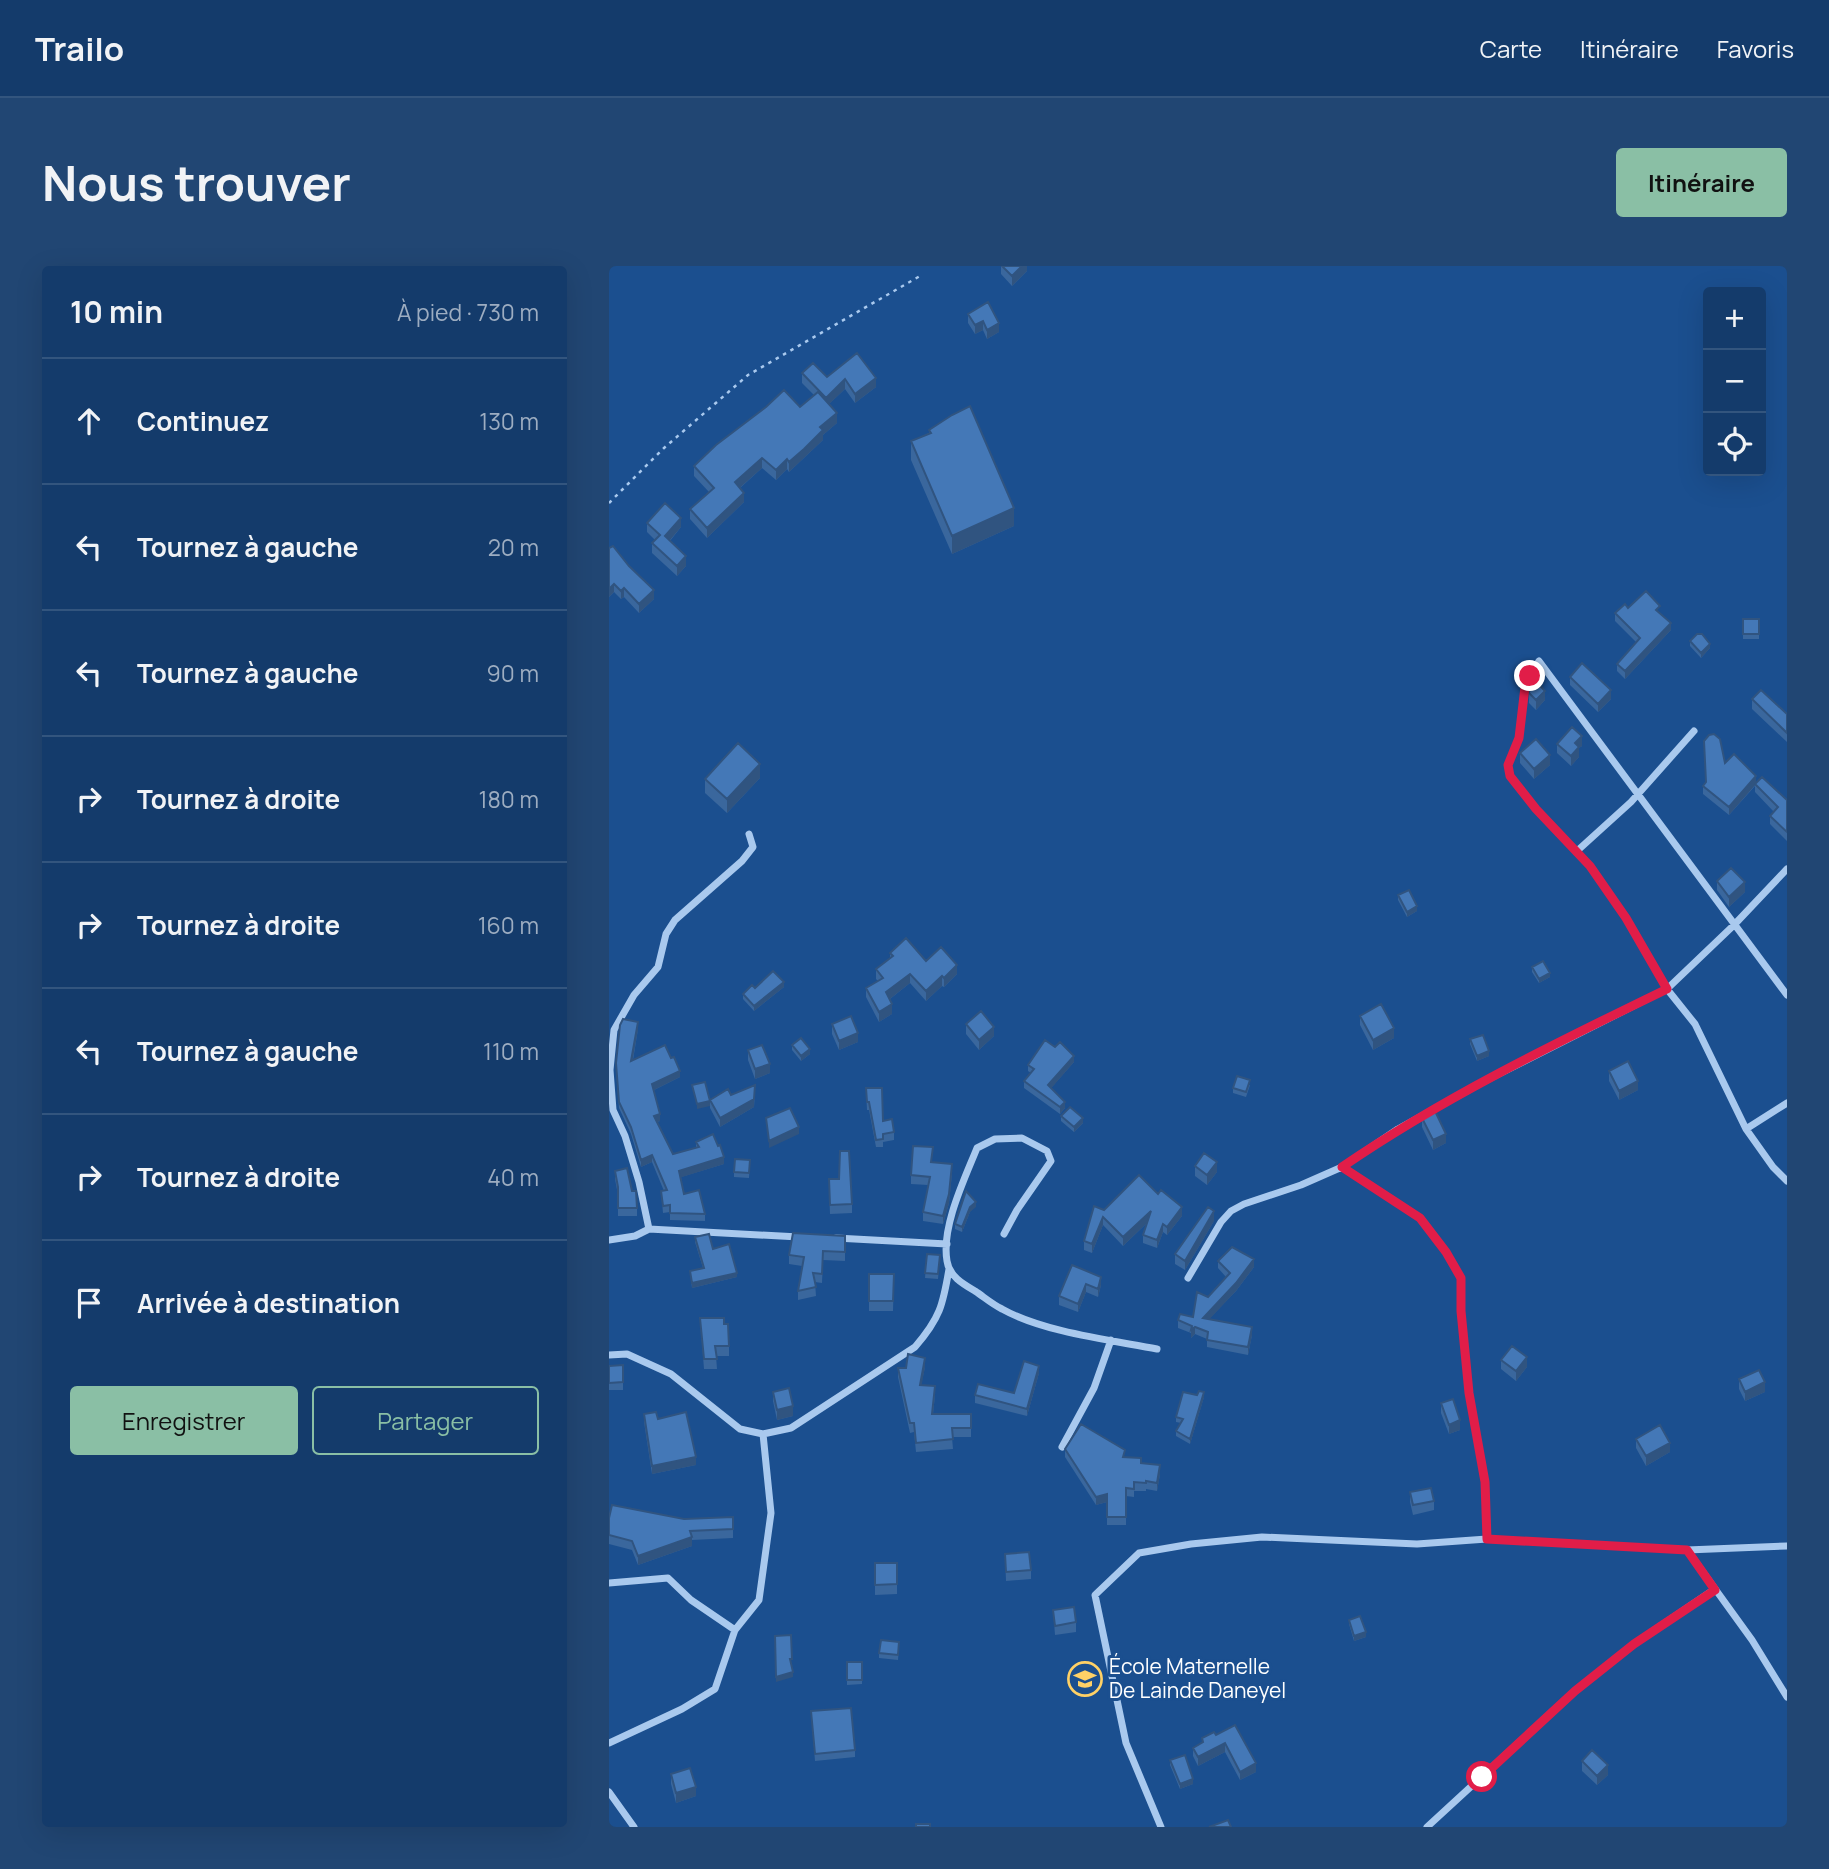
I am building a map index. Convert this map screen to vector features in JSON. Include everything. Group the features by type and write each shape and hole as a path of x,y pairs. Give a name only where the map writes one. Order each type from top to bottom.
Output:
{"street":[{"path":"1787,995 1539,661 1525,687 1519,738 1508,765 1510,776 1536,809 1577,851 1626,918 1667,989 1695,1024 1746,1129 1773,1167 1787,1181"},
{"path":"1577,851 1637,794 1694,731"},
{"path":"649,1229 639,1182 625,1136 613,1110 610,1070 614,1030 634,995 657,967 666,934 675,920 742,861 753,848 749,834"},
{"path":"1188,1278 1221,1222 1231,1211 1342,1167 1398,1129 1485,1081 1667,989 1734,925 1787,869"},
{"path":"1746,1129 1787,1103"},
{"path":"609,1355 627,1354 671,1374 740,1429 763,1434 791,1428 915,1347 926,1334 942,1308 949,1269 947,1244 953,1208 977,1148 995,1139 1022,1138 1047,1151 1051,1161 1004,1234"},
{"path":"1342,1167 1420,1218 1446,1252 1461,1278 1461,1311 1469,1393 1485,1482 1487,1539"},
{"path":"609,1240 635,1236 649,1229 811,1237"},
{"path":"825,1238 947,1244"},
{"path":"949,1269 958,1280 1003,1310 1033,1322 1157,1349"},
{"path":"1062,1447 1094,1388 1111,1340"},
{"path":"609,1743 682,1709 715,1689 735,1630 759,1600 771,1513 763,1434"},
{"path":"1161,1827 1126,1743 1095,1595 1139,1553 1191,1544 1262,1537 1417,1544 1487,1539 1687,1550 1786,1545"},
{"path":"1687,1550 1752,1640 1787,1697"},
{"path":"609,1583 668,1578 691,1600 735,1630"},
{"path":"1428,1827 1575,1691 1634,1644 1715,1590"},
{"path":"609,1792 634,1827"}],"path":[{"path":"609,503 664,448 748,375 920,276"}],"building":[{"path":"1002,266 1022,266 1012,276"},
{"path":"988,302 999,323 987,330 983,321 975,325 968,314"},
{"path":"857,353 876,378 855,394 845,379 826,398 802,373 813,363 827,377"},
{"path":"784,390 800,407 818,392 837,413 820,427 823,430 804,449 789,462 787,459 776,470 762,458 735,482 744,493 707,528 690,509 714,488 694,466"},
{"path":"970,406 1014,508 952,536 911,441 931,433 929,430"},
{"path":"665,503 681,518 665,536 686,556 677,566 652,543 660,535 647,523"},
{"path":"613,546 654,590 639,604 624,588 621,591 614,584 609,589 609,548"},
{"path":"1646,591 1660,606 1656,610 1671,623 1625,671 1617,664 1640,638 1615,613 1625,604 1628,608"},
{"path":"1743,619 1759,619 1759,634 1743,634"},
{"path":"1697,634 1702,634 1710,644 1701,653 1690,641"},
{"path":"1582,663 1611,690 1598,704 1570,677"},
{"path":"1532,677 1545,691 1536,700 1529,693"},
{"path":"1761,690 1787,714 1787,733 1752,699"},
{"path":"1572,727 1582,736 1575,743 1579,747 1571,756 1557,744"},
{"path":"1714,734 1720,739 1725,763 1734,754 1756,776 1729,807 1703,786 1706,782 1704,741"},
{"path":"1536,739 1550,755 1534,769 1520,753"},
{"path":"738,743 760,764 727,799 705,779"},
{"path":"1762,777 1787,800 1787,832 1770,816 1778,807 1755,784"},
{"path":"1731,868 1745,882 1729,897 1717,881"},
{"path":"1409,890 1417,906 1407,912 1398,895"},
{"path":"906,938 926,961 941,947 957,965 926,991 910,974 886,992 892,1004 879,1012 866,988 883,978 876,969 893,956 890,953"},
{"path":"1543,961 1550,973 1539,979 1532,967"},
{"path":"773,971 784,982 754,1006 743,994 752,985 755,988"},
{"path":"1381,1004 1394,1028 1373,1040 1360,1016"},
{"path":"981,1011 994,1027 979,1040 966,1024"},
{"path":"851,1016 858,1033 839,1041 832,1024"},
{"path":"623,1019 638,1022 631,1061 665,1045 680,1071 652,1084 660,1114 654,1116 673,1154 699,1147 696,1142 713,1134 718,1146 720,1145 724,1157 679,1171 684,1194 699,1190 705,1214 670,1213 670,1205 663,1206 661,1191 667,1190 652,1155 641,1160 631,1127 619,1102 616,1063"},
{"path":"1483,1035 1489,1051 1477,1056 1470,1039"},
{"path":"801,1038 810,1049 801,1056 792,1045"},
{"path":"1045,1040 1055,1047 1060,1042 1074,1056 1048,1085 1065,1102 1060,1107 1024,1081 1034,1069 1028,1065"},
{"path":"762,1045 770,1064 755,1069 748,1050"},
{"path":"1628,1061 1638,1081 1619,1091 1609,1071"},
{"path":"1237,1076 1250,1080 1246,1092 1233,1088"},
{"path":"705,1082 710,1101 697,1104 692,1085"},
{"path":"755,1085 754,1099 720,1118 710,1100 728,1089 731,1095"},
{"path":"866,1088 882,1088 883,1121 892,1119 894,1132 883,1134 883,1139 876,1140"},
{"path":"1070,1107 1083,1118 1074,1127 1061,1116"},
{"path":"790,1108 799,1127 769,1141 766,1118"},
{"path":"1435,1111 1446,1134 1433,1140 1422,1118"},
{"path":"913,1146 933,1147 931,1162 952,1164 949,1194 943,1216 923,1212 930,1177 911,1175"},
{"path":"840,1151 849,1151 852,1204 830,1205 829,1179 839,1179"},
{"path":"1204,1153 1217,1162 1207,1175 1195,1166"},
{"path":"735,1159 750,1160 749,1173 734,1172"},
{"path":"627,1168 632,1191 636,1191 637,1208 618,1208 615,1171"},
{"path":"1139,1175 1158,1194 1161,1190 1182,1207 1167,1227 1163,1224 1157,1240 1143,1235 1151,1211 1123,1237 1103,1217 1092,1244 1084,1241 1094,1206 1104,1210"},
{"path":"966,1191 976,1202 970,1207 962,1227 955,1224"},
{"path":"1208,1207 1214,1211 1185,1261 1175,1254"},
{"path":"793,1233 845,1236 845,1252 823,1251 822,1274 813,1273 816,1287 798,1291 804,1257 789,1255"},
{"path":"709,1234 713,1249 729,1244 737,1273 692,1283 690,1271 704,1268 695,1237"},
{"path":"1232,1247 1254,1259 1203,1318 1252,1327 1248,1347 1207,1340 1208,1332 1195,1327 1191,1330 1192,1326 1178,1320 1180,1314 1193,1317 1197,1292 1208,1297 1230,1273 1218,1261"},
{"path":"927,1254 940,1255 938,1274 925,1273"},
{"path":"1072,1265 1101,1277 1098,1289 1086,1284 1078,1304 1059,1296"},
{"path":"869,1274 894,1274 893,1301 869,1301"},
{"path":"700,1318 724,1318 724,1324 728,1324 729,1346 715,1346 717,1359 704,1359"},
{"path":"1512,1346 1527,1357 1516,1371 1501,1360"},
{"path":"908,1354 925,1358 920,1385 935,1386 932,1414 971,1414 971,1428 952,1428 953,1439 916,1443 914,1423 910,1423 898,1368 906,1368"},
{"path":"1024,1361 1039,1366 1027,1409 975,1395 978,1384 1014,1393"},
{"path":"623,1365 623,1382 609,1383 609,1366"},
{"path":"1759,1370 1765,1382 1745,1392 1739,1379"},
{"path":"789,1388 793,1406 777,1410 773,1392"},
{"path":"1199,1391 1204,1392 1190,1439 1176,1431 1183,1419 1176,1417 1183,1392 1197,1395"},
{"path":"1453,1399 1460,1420 1449,1425 1441,1403"},
{"path":"656,1412 658,1419 686,1412 696,1457 652,1466 644,1414"},
{"path":"1081,1424 1125,1450 1123,1457 1141,1458 1141,1463 1160,1465 1157,1483 1134,1482 1134,1489 1126,1488 1126,1517 1107,1517 1107,1494 1096,1497 1065,1449"},
{"path":"1660,1425 1670,1443 1646,1456 1636,1439"},
{"path":"1431,1488 1434,1501 1413,1505 1410,1492"},
{"path":"612,1505 684,1519 733,1517 733,1529 690,1531 692,1537 638,1556 632,1541 609,1535"},
{"path":"1029,1552 1031,1570 1006,1572 1005,1554"},
{"path":"875,1563 897,1563 897,1584 875,1585"},
{"path":"1074,1607 1076,1622 1055,1626 1053,1610"},
{"path":"1360,1616 1366,1632 1354,1636 1349,1620"},
{"path":"791,1635 790,1659 793,1672 776,1677 775,1636"},
{"path":"881,1640 899,1642 898,1655 879,1653"},
{"path":"847,1662 862,1662 862,1680 847,1680"},
{"path":"851,1708 855,1750 815,1754 811,1711"},
{"path":"1235,1725 1256,1763 1240,1772 1225,1743 1198,1757 1193,1748 1203,1742 1202,1738 1214,1732 1216,1735"},
{"path":"1592,1750 1608,1765 1597,1776 1582,1761"},
{"path":"1185,1755 1193,1779 1180,1784 1170,1760"},
{"path":"690,1768 696,1787 676,1793 671,1774"},
{"path":"1228,1820 1231,1827 1209,1827"},
{"path":"916,1824 930,1824 930,1827 916,1827"}],"place":[{"name":"École Maternelle De Lainde Daneyel","path":"1085,1679"}],"route":[{"path":"1482,1777 1575,1691 1634,1644 1715,1590 1687,1550 1487,1539 1485,1482 1469,1393 1461,1311 1461,1278 1446,1252 1420,1218 1342,1167 1398,1129 1485,1081 1667,989 1626,918 1590,866 1536,809 1510,776 1508,765 1519,738 1525,687 1530,676"}]}
